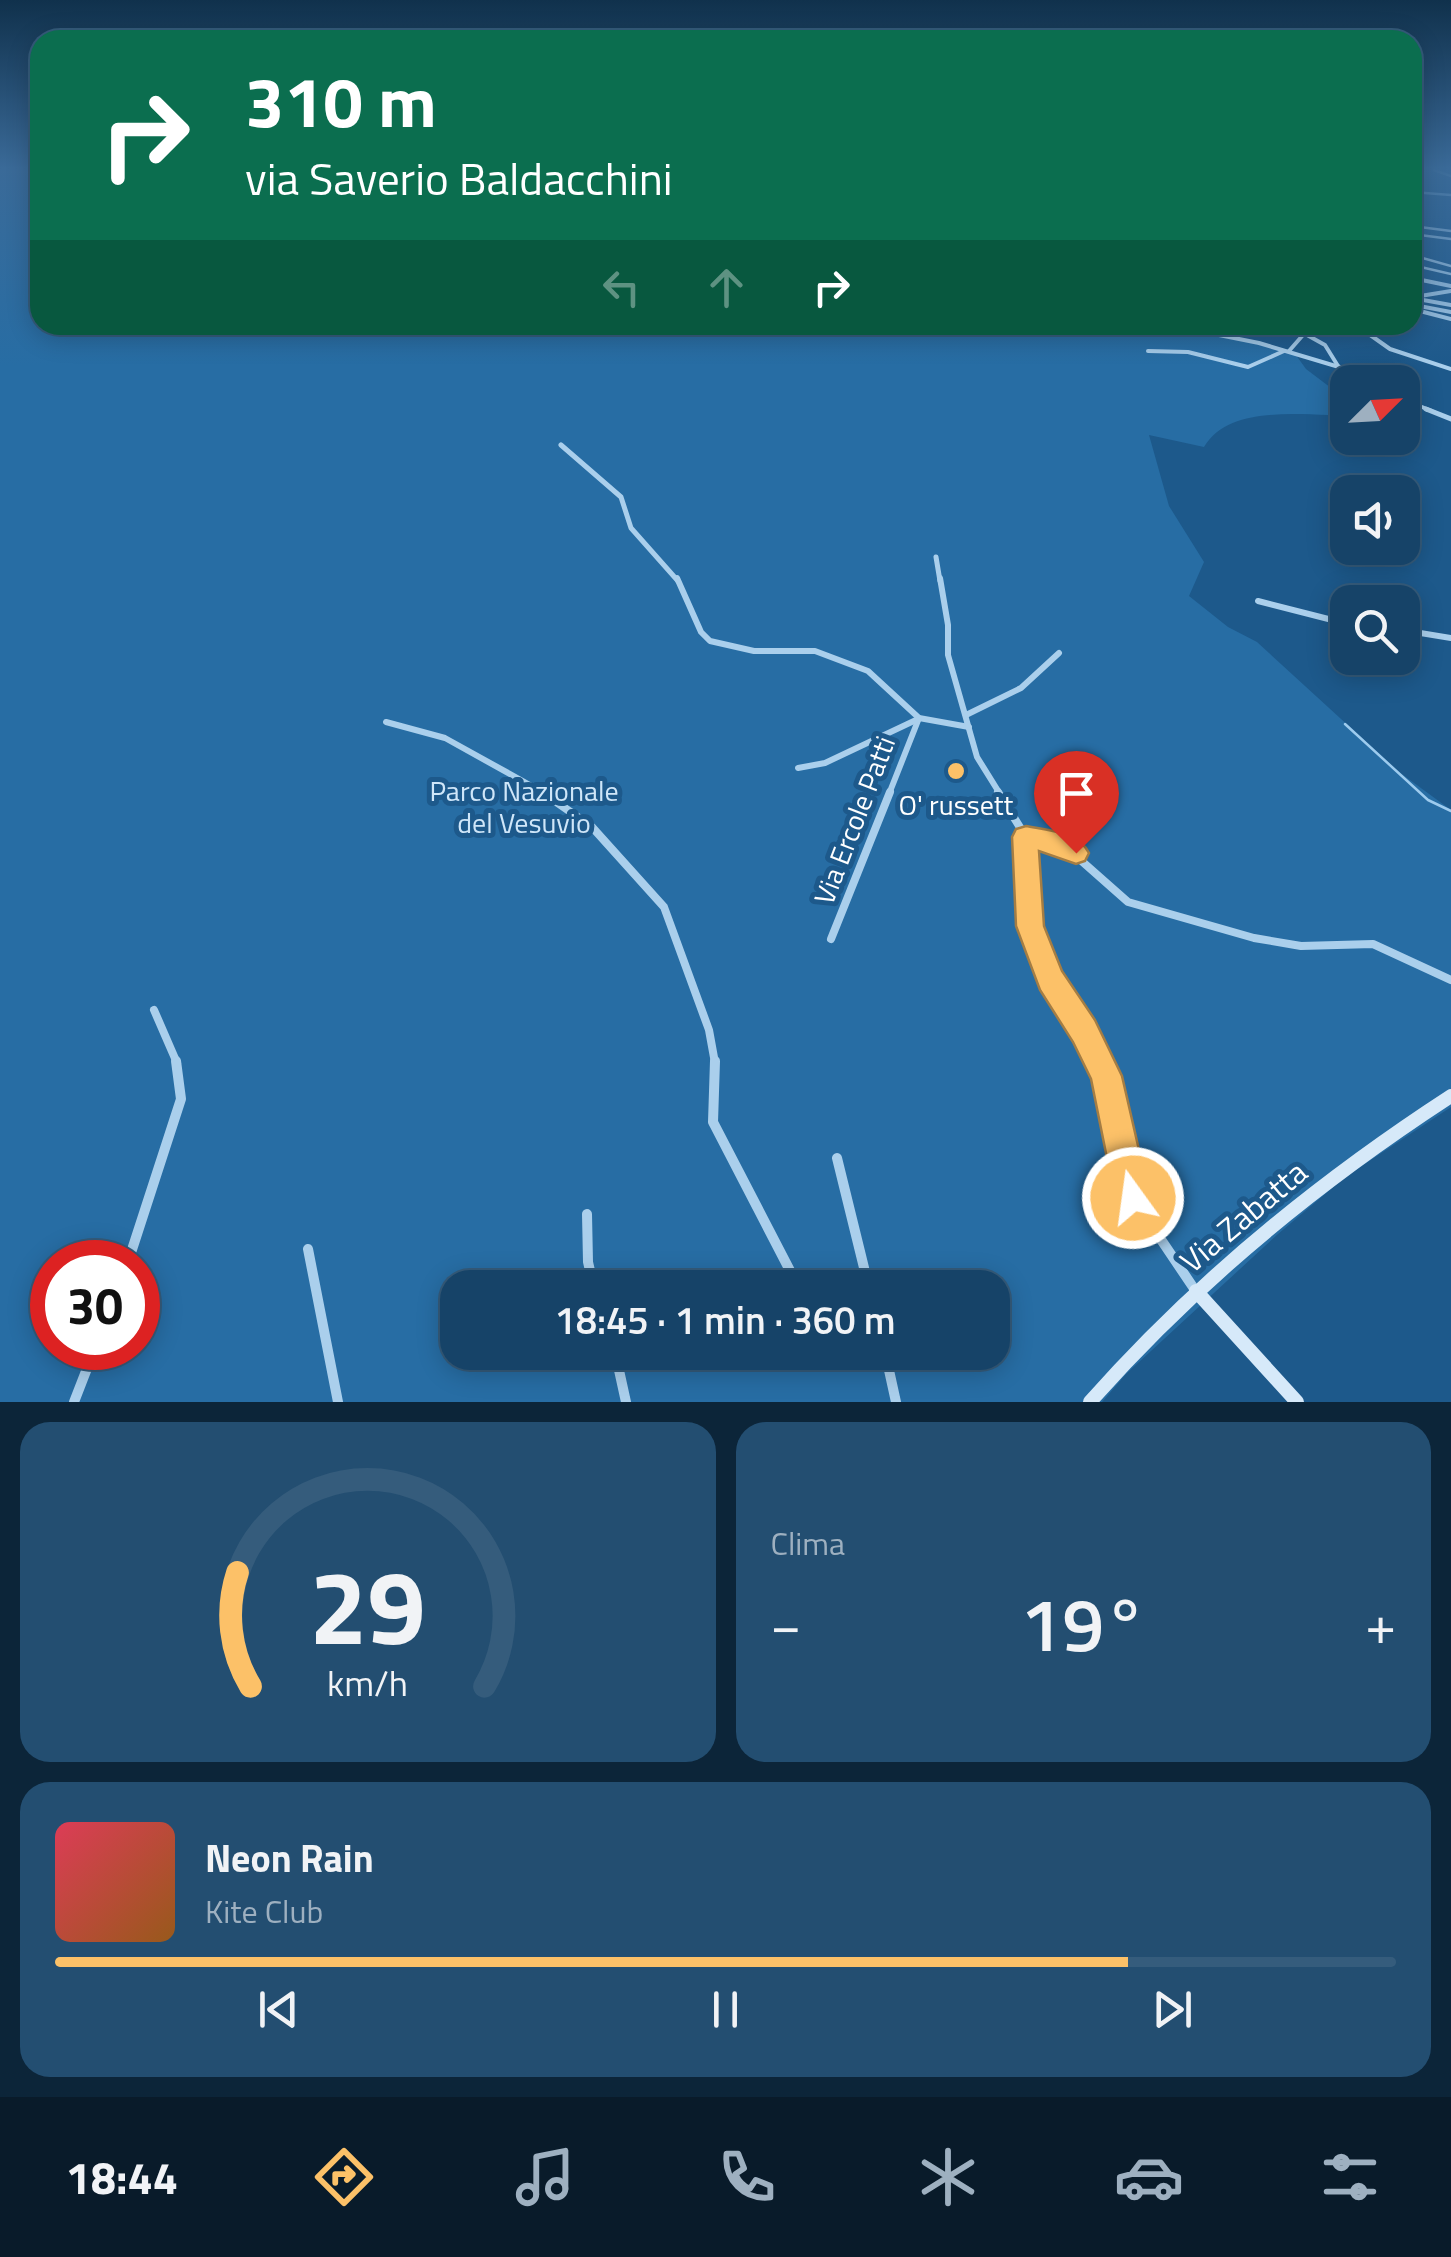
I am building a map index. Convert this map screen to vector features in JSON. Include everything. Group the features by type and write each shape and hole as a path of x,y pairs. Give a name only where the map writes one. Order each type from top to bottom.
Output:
{"street":[{"path":"1423,235 1451,239"},
{"path":"1422,258 1451,266"},
{"path":"1422,267 1451,274"},
{"path":"1422,280 1451,287"},
{"path":"1422,298 1451,287"},
{"path":"1422,305 1451,312"},
{"path":"1422,305 1451,312"},
{"path":"1214,335 1332,365"},
{"path":"1148,351 1188,352 1248,368 1287,351 1304,335 1328,348 1338,365"},
{"path":"1371,335 1390,348 1451,369"},
{"path":"1420,407 1451,419"},
{"path":"561,445 621,497 631,528 676,577 701,632 710,641 754,652 797,648 835,658 882,681 918,719 945,726 969,726"},
{"path":"936,558 948,625 948,655 969,726 983,769 1026,837 1028,907 1037,952 1106,1076 1133,1198 1196,1290 1297,1402"},
{"path":"1258,602 1330,620"},
{"path":"1420,633 1451,638"},
{"path":"966,716 1021,688 1060,653"},
{"path":"798,768 824,762 918,719"},
{"name":"Via Ercole Patti","path":"831,940 918,719"},
{"path":"386,722 445,738 533,786 600,835 664,907 709,1030 716,1070 712,1122 790,1270"},
{"path":"1026,837 1061,845 1076,853 1114,895 1128,902 1270,941 1314,947 1373,944 1451,980"},
{"path":"135,1240 181,1098 176,1064 154,1010"},
{"name":"Via Zabatta","path":"1090,1402 1196,1290 1356,1158 1451,1096"},
{"path":"837,1158 865,1270"},
{"path":"587,1214 590,1270"},
{"path":"308,1249 338,1402"},
{"path":"74,1402 87,1370"},
{"path":"619,1370 626,1402"},
{"path":"888,1370 896,1402"}],"green space":[{"name":"Parco Nazionale del Vesuvio","path":"0,235 30,235 30,335 1217,335 1293,351 1306,369 1330,387 1328,415 1278,414 1243,419 1214,434 1204,447 1149,435 1169,506 1204,562 1189,596 1228,627 1257,642 1399,772 1451,810 1451,1107 1345,1177 1126,1374 1102,1402 0,1402"}],"waterway":[{"path":"1345,724 1428,800 1451,811"}],"place":[{"name":"O' russett","path":"956,771"}],"route":[{"path":"1076,853 1061,845 1026,837 1030,926 1050,980 1084,1031 1106,1076 1133,1198"}]}
